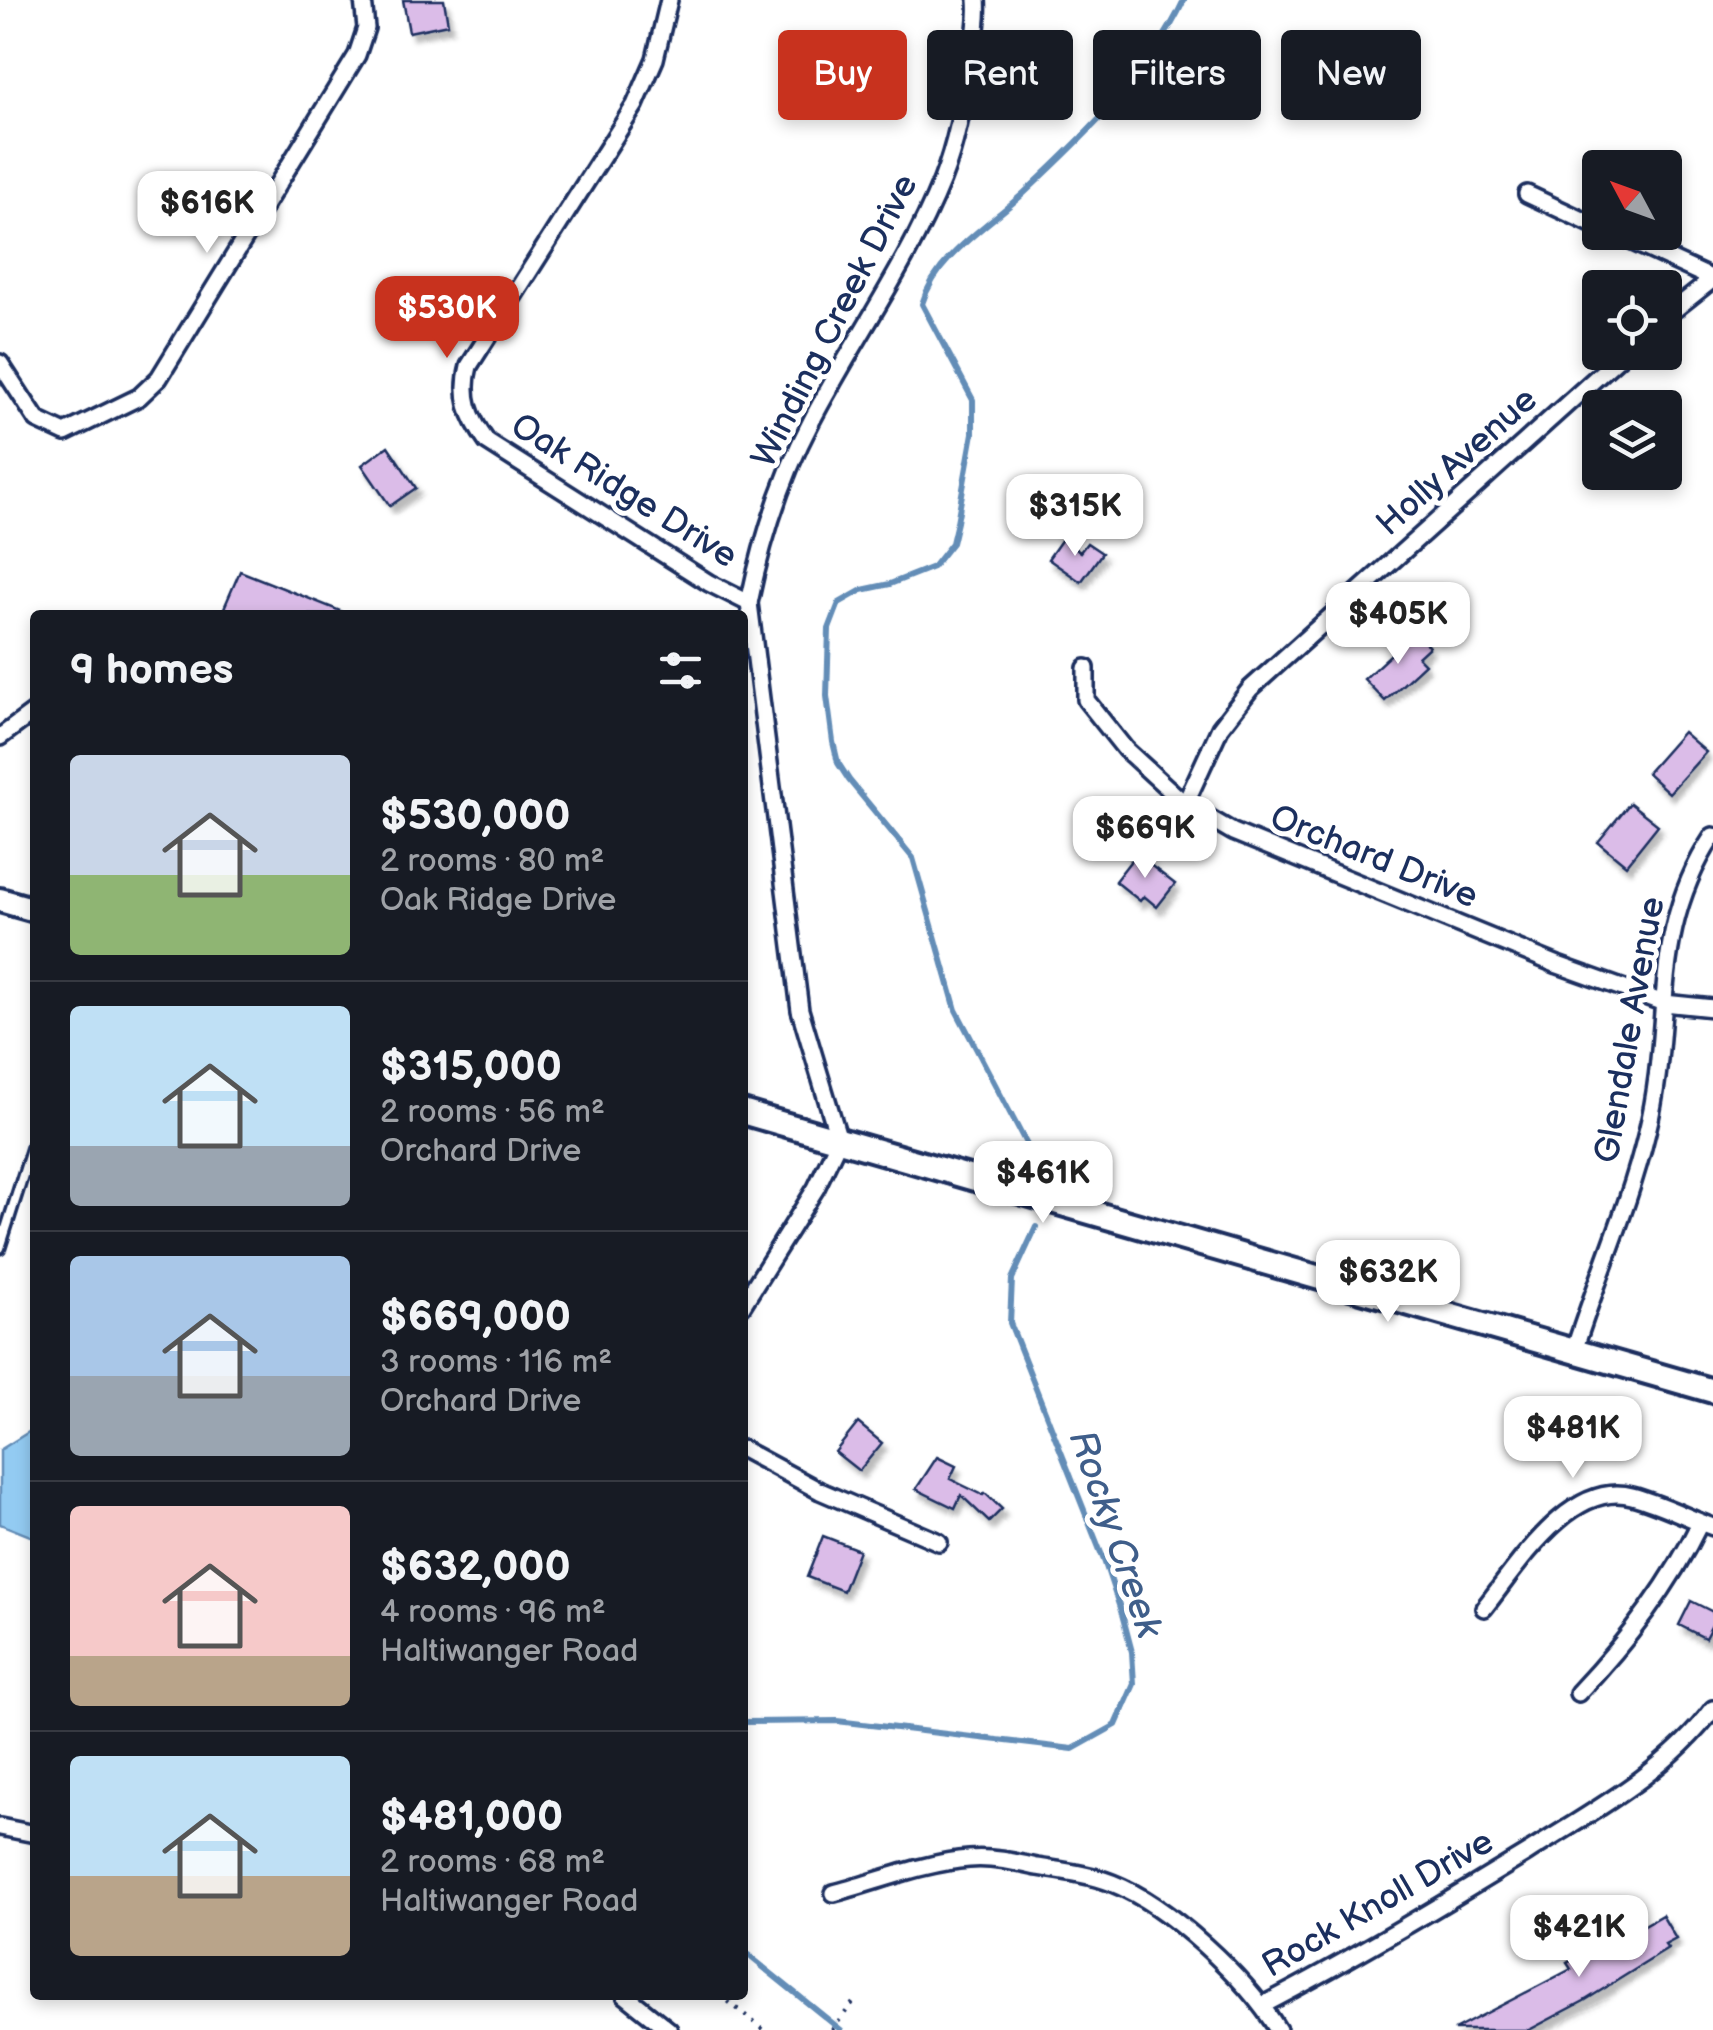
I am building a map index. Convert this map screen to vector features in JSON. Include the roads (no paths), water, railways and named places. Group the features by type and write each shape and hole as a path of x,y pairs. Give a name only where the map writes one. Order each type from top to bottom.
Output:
{"street":[{"path":"0,363 37,420 65,433 139,397 158,378 357,55 366,28 363,0"},
{"name":"Oak Ridge Drive","path":"670,0 655,58 635,105 469,366 463,388 472,422 487,442 709,583 749,603"},
{"name":"Winding Creek Drive","path":"839,1140 800,1010 749,603 760,550 784,481 809,426 889,285 942,178 963,109 978,0"},
{"path":"1527,194 1582,220"},
{"path":"1650,250 1713,279 1682,304"},
{"name":"Holly Avenue","path":"1186,804 1220,728 1250,689 1605,370"},
{"name":"Orchard Drive","path":"1086,668 1086,700 1125,749 1186,804 1233,832 1558,965 1664,1003 1713,1008"},
{"path":"0,737 30,714"},
{"name":"Glendale Avenue","path":"1574,1351 1630,1194 1648,1130 1661,1060 1667,952 1674,918 1692,870 1713,836"},
{"path":"0,900 30,909"},
{"path":"748,1114 1713,1390"},
{"path":"748,1296 816,1188 839,1140"},
{"path":"748,1452 820,1491 939,1542"},
{"path":"1484,1608 1546,1531 1584,1501 1603,1494 1629,1495 1707,1525 1617,1652 1578,1693"},
{"name":"Rock Knoll Drive","path":"834,1893 972,1858 1000,1859 1096,1878 1132,1892 1172,1920 1222,1963 1263,2006 1409,1926 1638,1782 1681,1746 1713,1709"},
{"path":"0,1827 30,1833"},
{"path":"631,2000 669,2030"},
{"path":"1263,2006 1278,2030"}],"lane":[{"path":"0,1248 30,1153"}],"water":[{"path":"30,1431 30,1536 0,1524 0,1450"}],"waterway":[{"name":"Rocky Creek","path":"1046,1191 1029,1149 956,1010 913,858 838,763 827,696 829,629 839,603 862,590 933,567 952,543 973,433 973,400 922,304 929,287 951,256 1024,193 1113,104 1153,54 1184,0"},
{"name":"Rocky Creek","path":"748,1722 837,1721 1073,1749 1116,1725 1134,1684 1132,1652 1122,1614 1010,1323 1012,1279 1036,1227"},
{"name":"Rocky Creek","path":"748,1955 841,2030"}]}
